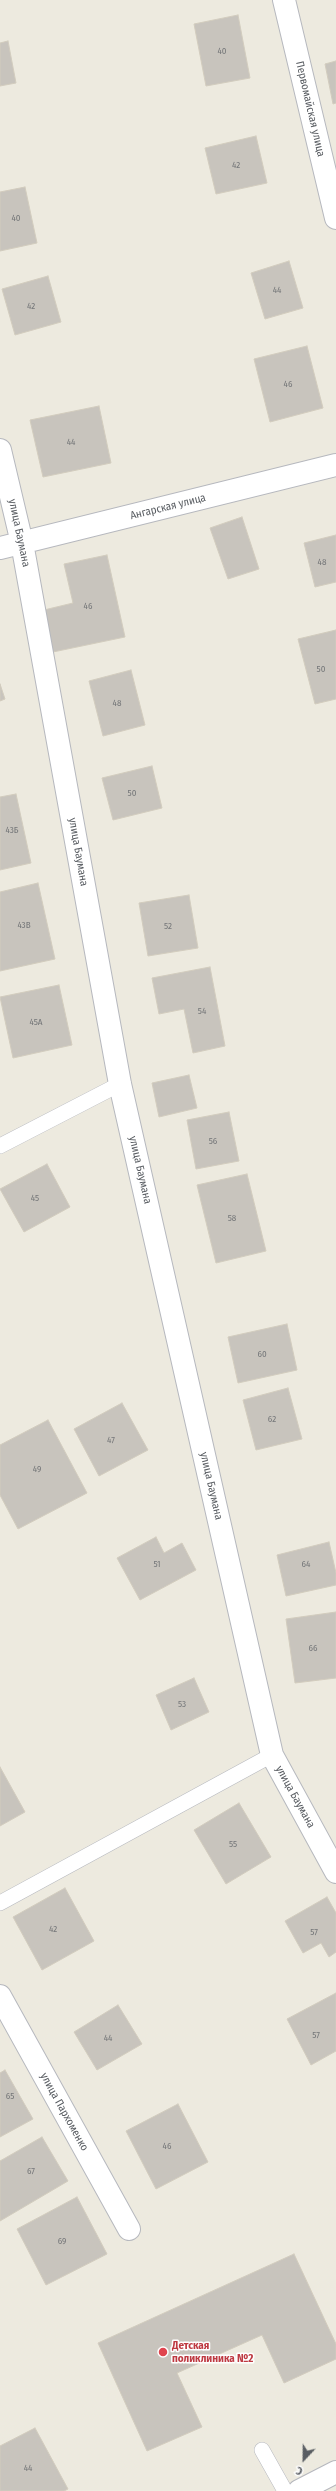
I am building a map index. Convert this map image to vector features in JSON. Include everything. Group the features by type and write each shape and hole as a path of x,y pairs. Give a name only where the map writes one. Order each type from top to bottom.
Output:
{"street":[{"name":"Первомайская улица","path":"284,0 336,218"},
{"name":"улица Баумана","path":"0,450 22,543 120,1084 272,1755 336,1872"},
{"name":"Ангарская улица","path":"0,548 336,465"},
{"name":"улица Пархоменко","path":"0,1996 129,2229"},
{"path":"299,2491 336,2472"}],"lane":[{"path":"0,1146 120,1084"},
{"path":"0,1903 272,1755"},
{"path":"262,2450 285,2491"}],"building":[{"path":"238,15 250,78 206,86 194,24"},
{"path":"8,41 16,83 0,86 0,43"},
{"path":"336,61 336,103 333,104 325,64"},
{"path":"256,136 267,183 216,194 205,148"},
{"path":"25,187 37,243 0,251 0,192"},
{"path":"289,261 303,308 265,319 251,273"},
{"path":"48,276 61,322 15,335 2,289"},
{"path":"307,346 323,408 270,422 254,359"},
{"path":"99,406 111,463 43,477 30,420"},
{"path":"242,517 259,569 228,579 210,528"},
{"path":"336,535 336,582 315,587 304,543"},
{"path":"107,555 125,637 53,652 44,610 73,603 64,564"},
{"path":"336,630 336,699 315,704 298,639"},
{"path":"131,670 145,725 103,736 89,681"},
{"path":"0,684 5,699 0,701"},
{"path":"152,766 162,808 113,820 102,778"},
{"path":"16,794 31,863 0,870 0,797"},
{"path":"38,883 55,959 0,971 0,892"},
{"path":"189,895 198,948 148,956 139,903"},
{"path":"210,967 225,1046 193,1053 184,1009 159,1014 152,978"},
{"path":"59,985 72,1045 13,1058 0,997"},
{"path":"189,1075 197,1108 159,1117 152,1083"},
{"path":"229,1112 239,1161 196,1169 187,1120"},
{"path":"47,1164 70,1207 24,1232 0,1189"},
{"path":"247,1174 266,1251 216,1263 197,1185"},
{"path":"287,1324 297,1370 238,1383 228,1337"},
{"path":"288,1388 302,1439 256,1450 243,1400"},
{"path":"122,1403 148,1450 99,1476 74,1429"},
{"path":"48,1420 87,1493 18,1529 0,1495 0,1445"},
{"path":"156,1537 164,1553 182,1543 196,1570 140,1600 117,1558"},
{"path":"329,1542 336,1573 336,1585 286,1596 277,1555"},
{"path":"336,1612 336,1678 295,1683 286,1619"},
{"path":"194,1678 209,1712 171,1730 156,1695"},
{"path":"0,1767 25,1812 0,1826"},
{"path":"239,1803 271,1857 226,1884 194,1830"},
{"path":"65,1888 94,1941 42,1970 13,1917"},
{"path":"327,1897 336,1913 336,1952 329,1957 321,1943 303,1953 285,1921"},
{"path":"336,1993 336,2051 311,2065 287,2019"},
{"path":"118,2005 142,2044 97,2070 74,2032"},
{"path":"5,2070 33,2119 0,2137 0,2073"},
{"path":"178,2104 208,2162 156,2189 126,2131"},
{"path":"42,2137 68,2181 0,2221 0,2161"},
{"path":"77,2197 107,2254 46,2285 17,2229"},
{"name":"Детская поликлиника №2","path":"294,2254 336,2344 336,2359 284,2383 262,2335 177,2373 202,2427 147,2451 98,2343"},
{"path":"35,2428 68,2489 64,2491 0,2491 0,2446"}],"place":[{"name":"Детская поликлиника №2","path":"163,2352"}]}
